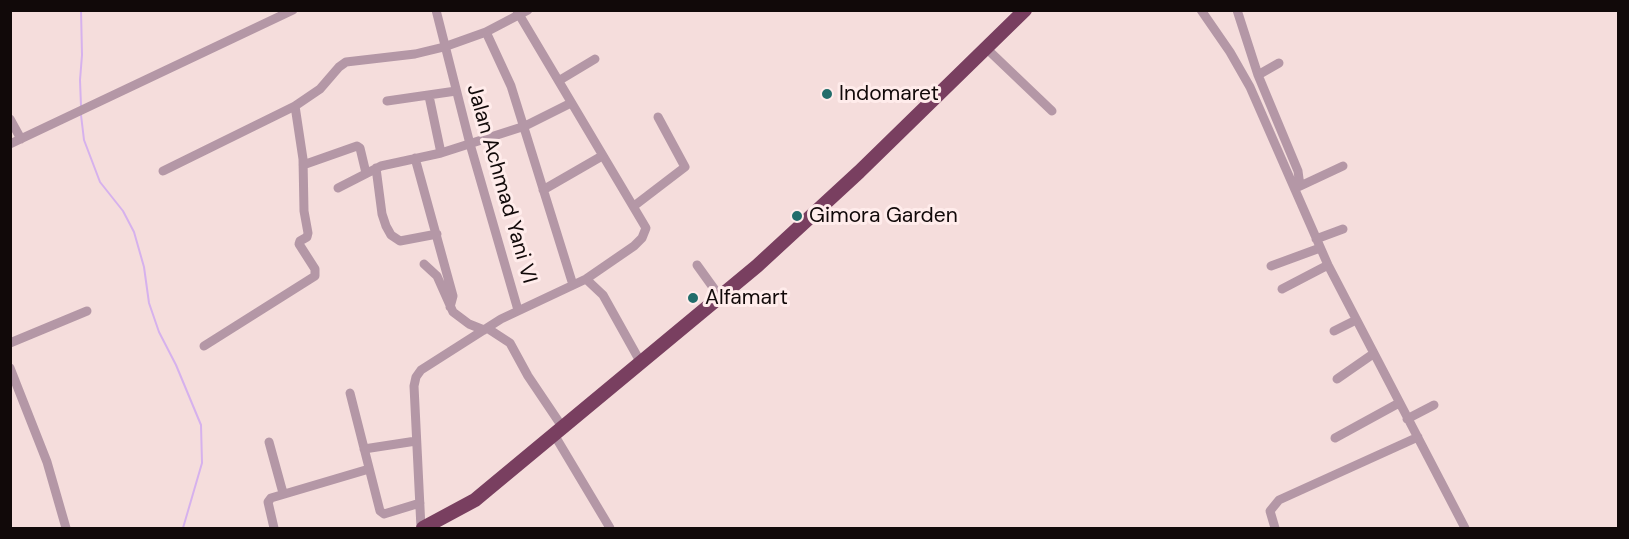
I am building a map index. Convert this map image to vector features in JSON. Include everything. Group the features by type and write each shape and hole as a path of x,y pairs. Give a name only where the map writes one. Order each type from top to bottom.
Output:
{"highway":[{"path":"422,528 475,500 720,297 793,234 1025,10"}],"street":[{"path":"10,144 293,10"},
{"name":"Jalan Achmad Yani VI","path":"422,528 416,441 414,386 416,377 421,370 518,310 470,144 436,10"},
{"path":"1200,10 1230,52 1262,113 1297,187 1328,265 1465,528"},
{"path":"1237,10 1258,75 1295,163 1297,187"},
{"path":"163,171 295,106 314,94 346,62 415,54 444,47 486,32 522,12 571,103 646,228 642,238 627,251 586,279 518,310"},
{"path":"486,32 511,86 525,126 573,285"},
{"path":"986,48 1052,111"},
{"path":"560,80 595,59"},
{"path":"1258,75 1279,63"},
{"path":"387,101 456,91"},
{"path":"429,96 441,153"},
{"path":"338,188 376,168 441,153 525,126 571,103"},
{"path":"204,346 315,276 315,269 300,244 308,233 304,211 303,165 295,106"},
{"path":"1262,113 1272,108"},
{"path":"634,206 685,167 658,117"},
{"path":"10,119 21,140"},
{"path":"303,165 357,146 360,148 366,173"},
{"path":"543,190 602,156"},
{"path":"415,158 453,296 451,304"},
{"path":"1297,187 1343,166"},
{"path":"376,168 382,214 391,235 400,241 437,234"},
{"path":"1271,266 1318,244 1343,229"},
{"path":"424,264 437,276 459,317 469,324 488,327 510,343 610,528"},
{"path":"697,265 720,297"},
{"path":"1282,289 1328,265"},
{"path":"586,279 603,295 641,363"},
{"path":"10,343 87,311"},
{"path":"1334,331 1356,320"},
{"path":"1337,379 1373,354"},
{"path":"10,368 15,391 47,462 66,528"},
{"path":"350,393 381,513 420,503"},
{"path":"1335,438 1399,403"},
{"path":"1407,419 1434,405"},
{"path":"1275,528 1270,511 1280,500 1418,437"},
{"path":"364,449 416,441"},
{"path":"269,442 283,494"},
{"path":"274,528 268,500 369,470"}],"waterway":[{"path":"81,10 81,106"},
{"path":"81,115 84,140 100,182 123,211 134,232 144,267 149,303 159,332 176,365 201,425 202,463 183,528"}],"place":[{"name":"Indomaret","path":"827,94"},
{"name":"Gimora Garden","path":"797,216"},
{"name":"Alfamart","path":"693,298"}]}
